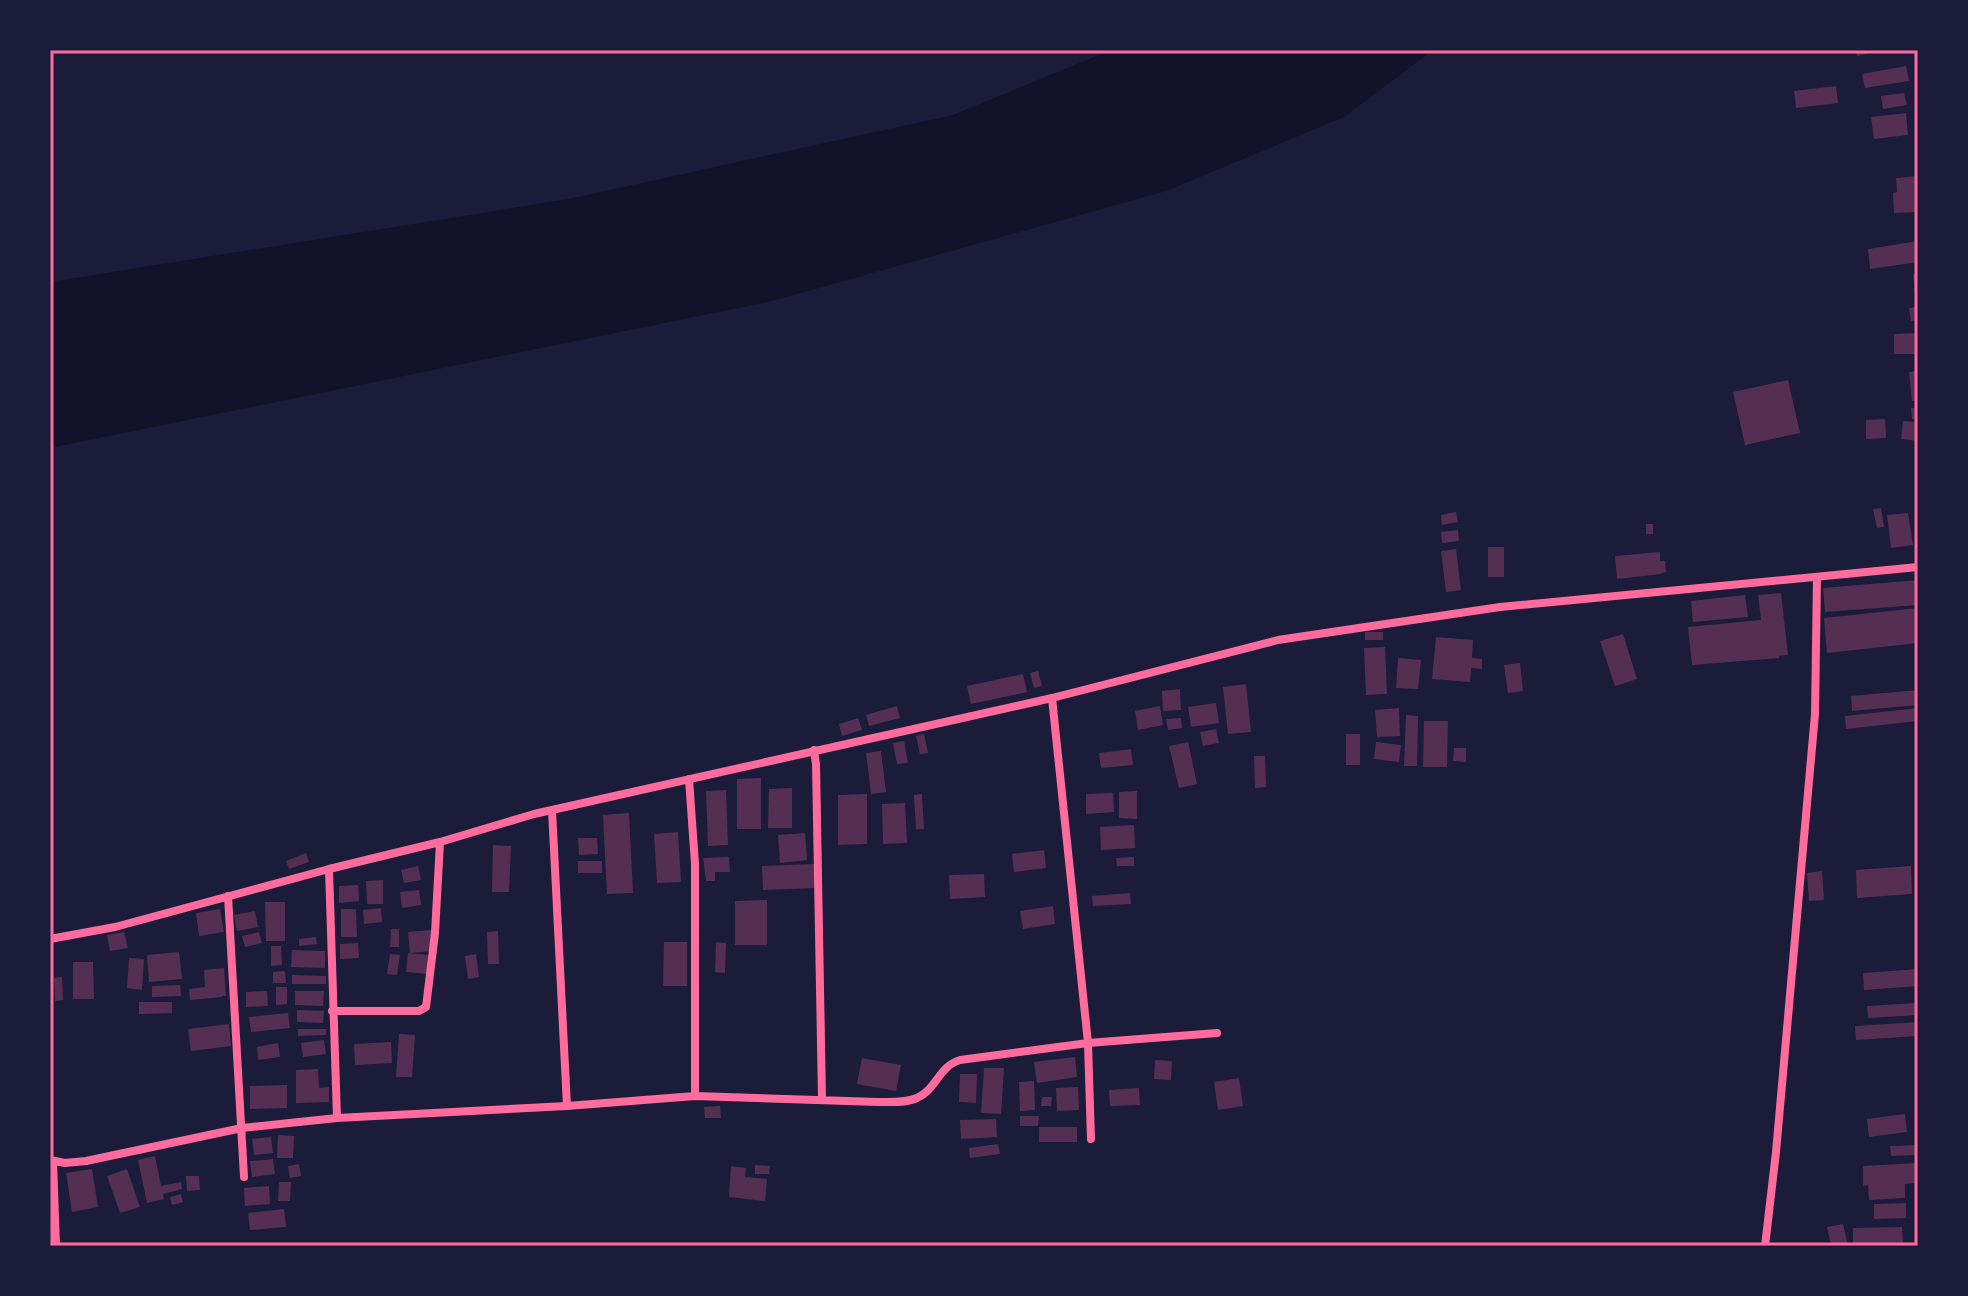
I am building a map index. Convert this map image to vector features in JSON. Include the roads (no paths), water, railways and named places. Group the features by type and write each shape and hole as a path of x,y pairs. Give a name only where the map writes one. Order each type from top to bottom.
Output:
{"street":[{"path":"50,939 115,927 552,810 1052,698 1278,640 1500,607 1918,567"},
{"path":"1765,1246 1815,714 1817,577"},
{"path":"1052,698 1088,1043 1091,1139"},
{"path":"814,750 822,1100"},
{"path":"689,779 695,864 695,1096"},
{"path":"552,810 567,1106"},
{"path":"332,1011 419,1011 426,1007 435,933 440,842"},
{"path":"329,869 337,1118"},
{"path":"228,896 244,1177"},
{"path":"56,1246 52,1160 65,1163 86,1161 242,1128 337,1118 695,1096 878,1102 917,1098 926,1092 950,1063 960,1060 1088,1043 1217,1033"}]}
